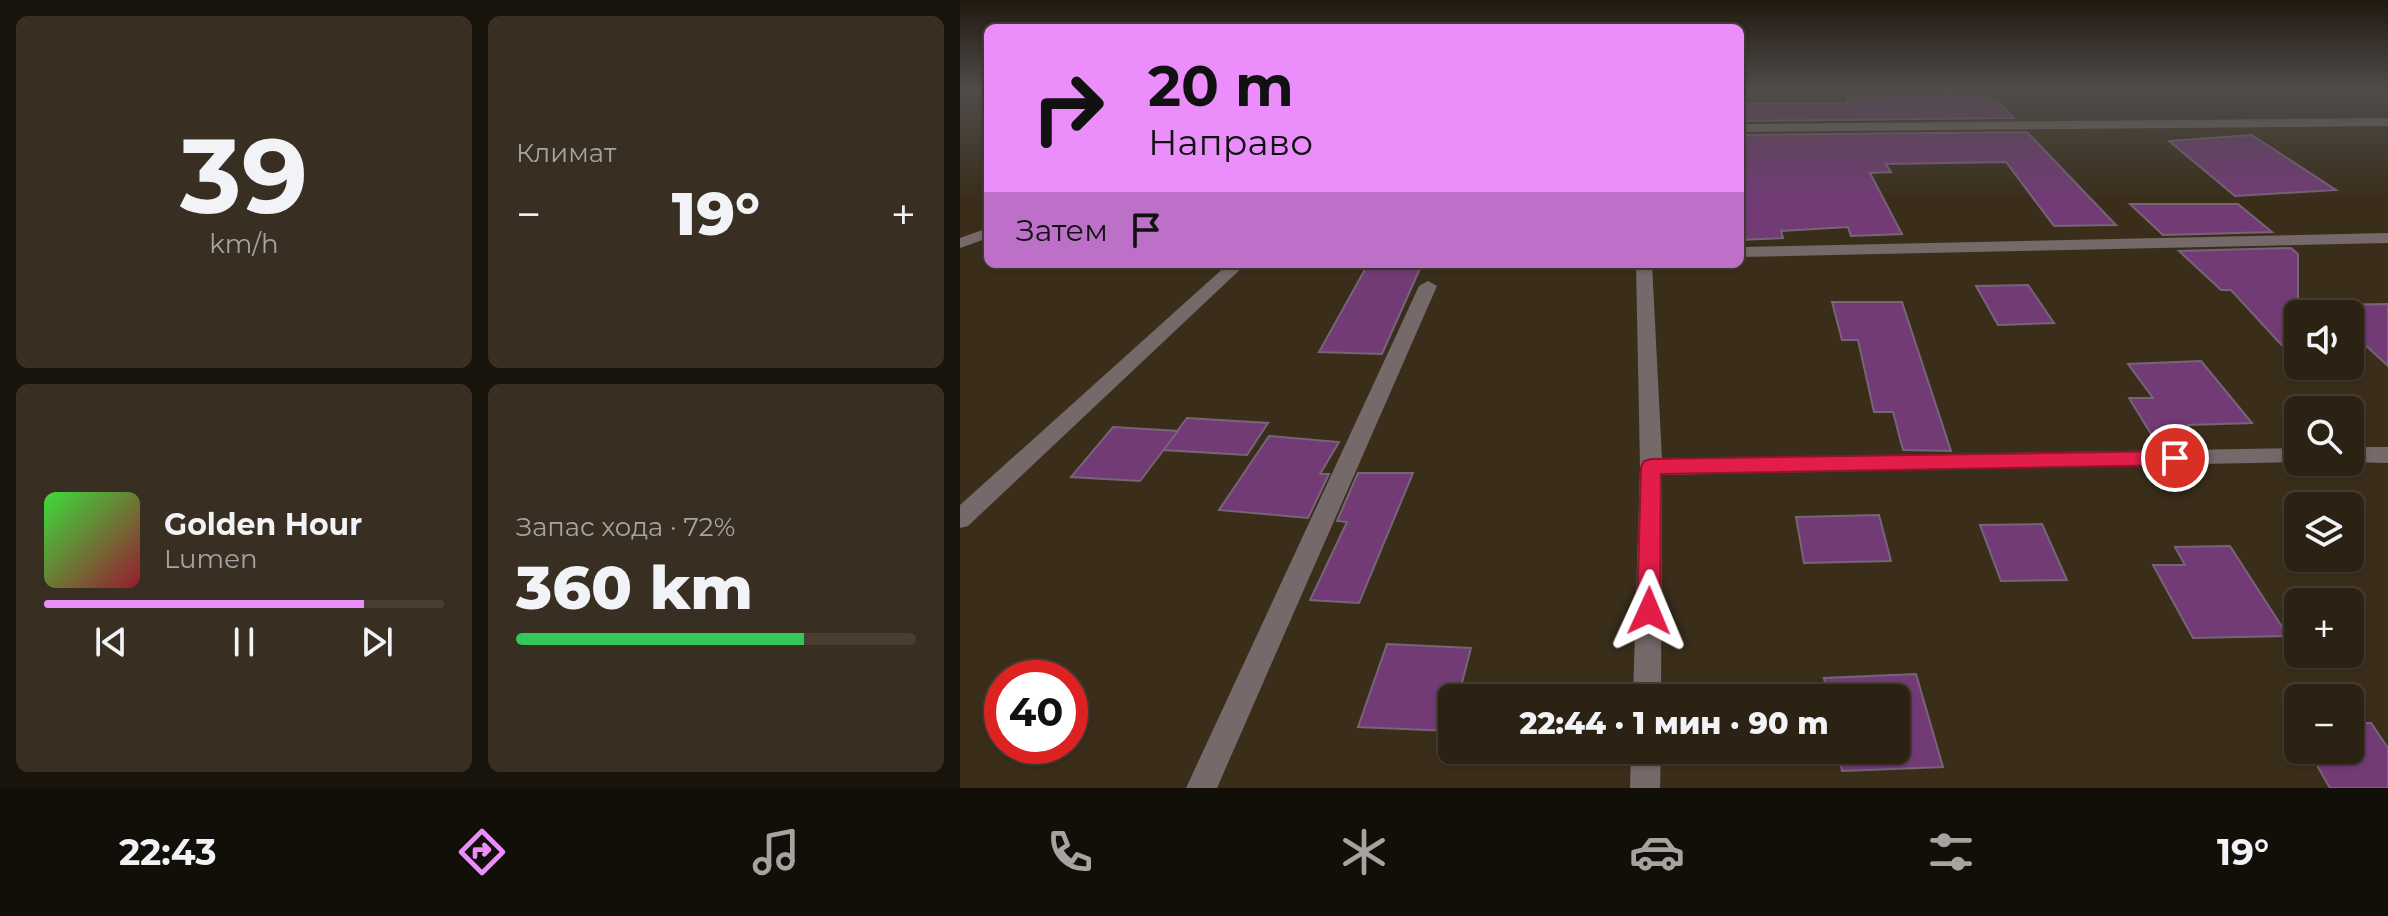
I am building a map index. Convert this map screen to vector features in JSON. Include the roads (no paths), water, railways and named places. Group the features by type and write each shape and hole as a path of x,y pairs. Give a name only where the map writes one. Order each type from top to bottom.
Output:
{"street":[{"path":"1744,128 1980,126"},
{"path":"960,243 984,234"},
{"path":"1744,252 2388,238"},
{"path":"960,519 1234,268"},
{"path":"1644,268 1651,467 1647,684"},
{"path":"1201,788 1428,286"},
{"path":"2364,455 2388,455"},
{"path":"1651,467 2284,456"},
{"path":"1645,788 1646,764"}]}
